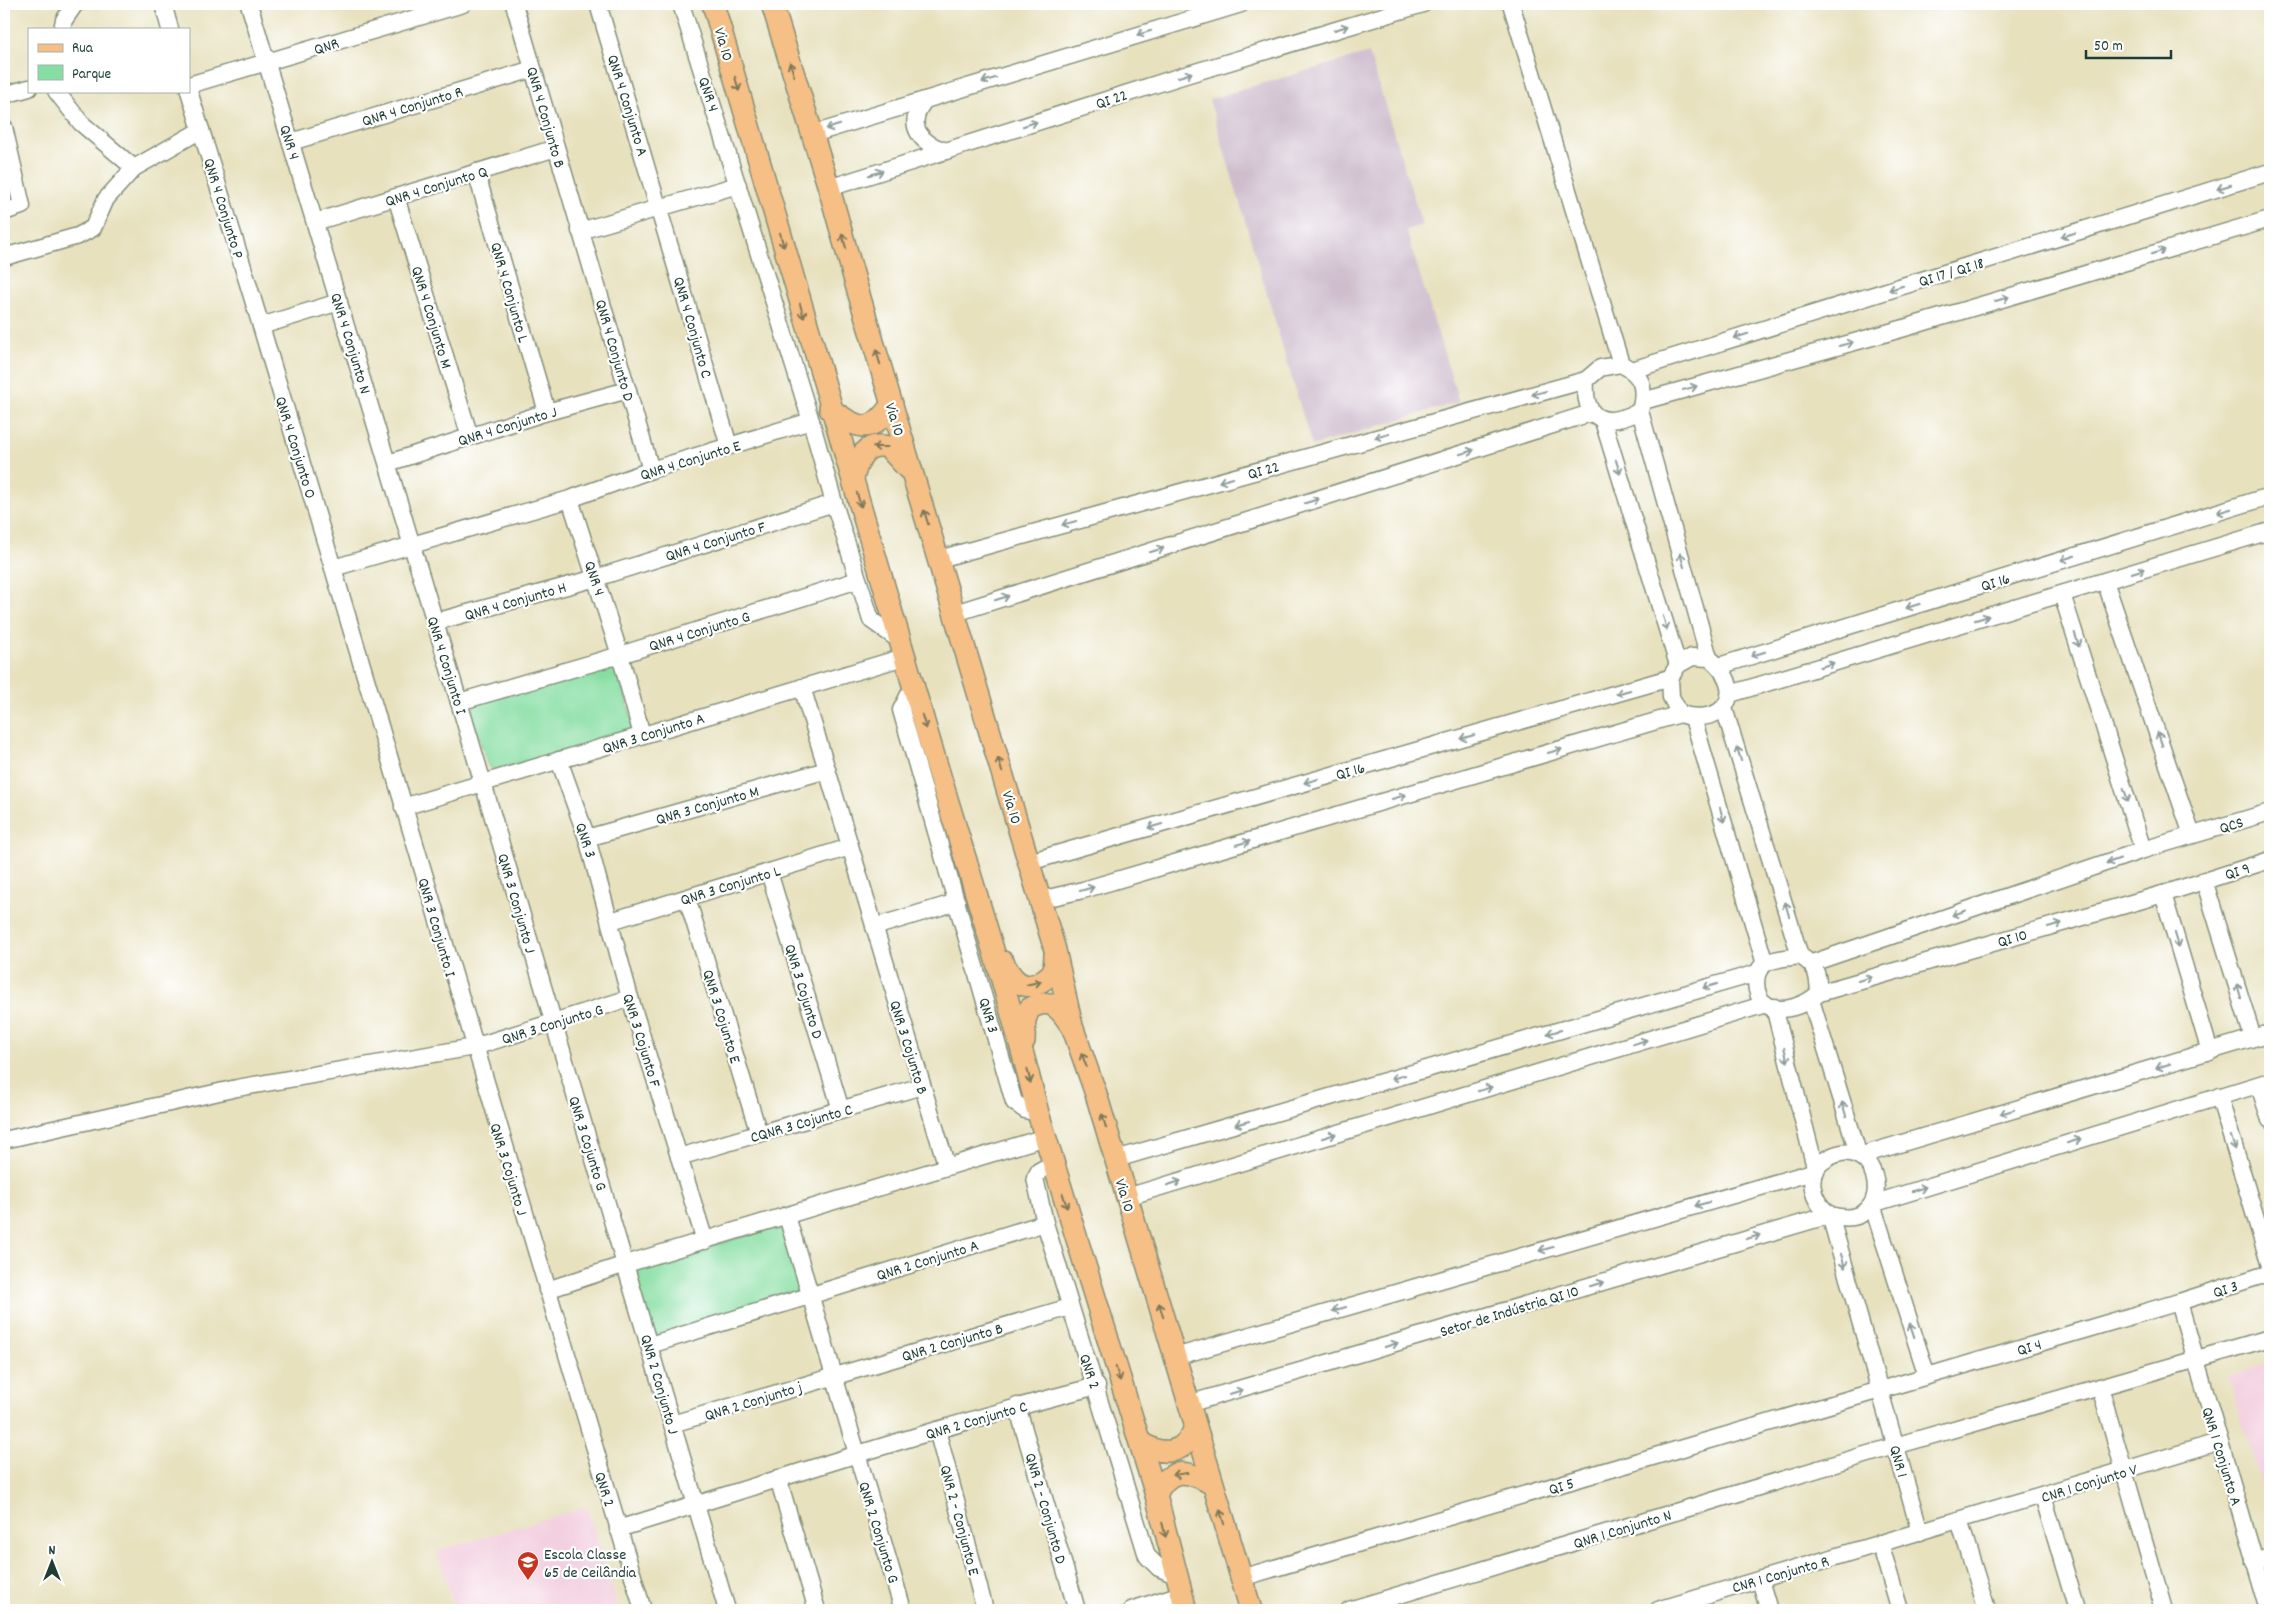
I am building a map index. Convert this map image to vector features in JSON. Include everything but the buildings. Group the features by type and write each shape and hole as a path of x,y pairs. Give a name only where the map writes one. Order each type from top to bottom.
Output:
{"main road":[{"name":"Via 10","path":"713,4 830,409 853,478 965,862 986,925 1023,1052 1038,1113 1156,1495 1181,1593"},
{"name":"Via 10","path":"772,4 813,134 1055,950 1072,1026 1116,1159 1251,1610"},
{"path":"830,409 855,425 862,427 882,419 892,404"},
{"path":"853,478 857,463 864,451 874,445 882,445 893,451 913,475"},
{"path":"986,925 1007,969 1014,981 1020,985 1037,984 1047,979 1054,971 1055,950"},
{"path":"1023,1052 1025,1020 1029,1009 1037,1004 1046,1003 1060,1009 1072,1026"},
{"path":"1140,1442 1149,1448 1174,1451 1183,1448 1190,1440 1195,1428"},
{"path":"1156,1495 1161,1483 1171,1475 1185,1472 1198,1475 1212,1484"}],"street":[{"path":"62,28 64,20 75,4"},
{"path":"163,4 170,28"},
{"name":"QNR 4","path":"249,4 315,222"},
{"name":"QNR","path":"190,84 463,4"},
{"name":"QNR 4 Conjunto B","path":"514,4 580,231"},
{"name":"QNR 4 Conjunto A","path":"598,4 659,207"},
{"name":"QNR 4","path":"681,4 811,422 870,620 902,648"},
{"path":"813,134 1241,4"},
{"name":"QI 22","path":"829,188 1182,76 1423,4"},
{"path":"1511,4 1626,367 1642,383 1641,406 1714,662 1727,678 1727,701 1806,960 1818,977 1815,996 1858,1156"},
{"name":"QNR 4 Conjunto R","path":"291,142 533,69"},
{"path":"4,95 28,88"},
{"path":"57,92 81,123 134,168"},
{"name":"QNR 4 Conjunto P","path":"189,92 261,326"},
{"path":"925,100 917,113 916,127 918,134 935,148 946,150"},
{"path":"4,127 22,206 4,212"},
{"path":"4,257 78,236 93,228 106,199 134,168 201,130"},
{"name":"QNR 4 Conjunto Q","path":"315,222 556,148"},
{"name":"QNR 4 Conjunto L","path":"476,172 547,412"},
{"name":"QI 17 / QI 18","path":"1626,367 2270,172"},
{"path":"580,231 738,185"},
{"name":"QNR 4 Conjunto M","path":"396,197 470,437"},
{"name":"QNR 4 Conjunto C","path":"659,207 729,446"},
{"path":"955,613 1598,417 1624,419 1641,406 2270,219"},
{"name":"QNR 4 Conjunto N","path":"315,222 388,464"},
{"name":"QNR 4 Conjunto D","path":"580,231 651,470"},
{"path":"261,326 339,302"},
{"name":"QNR 4 Conjunto O","path":"261,326 333,568"},
{"path":"1626,367 1600,368 1586,380 1585,396 1598,417 1674,672 1671,698 1687,716 1761,968 1756,990 1770,1006 1816,1170"},
{"name":"QI 22","path":"939,559 1586,380"},
{"name":"QNR 4 Conjunto J","path":"388,464 547,412 628,390"},
{"name":"QNR 4 Conjunto E","path":"570,499 651,470 811,422"},
{"path":"388,464 412,546"},
{"name":"QI 16","path":"1714,662 2270,496"},
{"path":"403,807 333,568 570,499"},
{"name":"QNR 4","path":"570,499 620,655"},
{"name":"QNR 4 Conjunto F","path":"596,578 834,502"},
{"path":"1040,900 1083,890 1687,716 1708,718 1727,701 2062,594 2270,532"},
{"name":"QNR 4 Conjunto I","path":"412,546 483,783"},
{"name":"QNR 4 Conjunto H","path":"435,622 596,578"},
{"name":"QNR 4 Conjunto G","path":"620,655 858,580"},
{"path":"2105,581 2192,835"},
{"path":"2062,594 2143,850"},
{"name":"QNR 3 Conjunto A","path":"403,807 802,688 902,648"},
{"path":"459,702 620,655 642,735"},
{"path":"1674,672 1692,657 1714,662"},
{"name":"QI 16","path":"1029,862 1674,672"},
{"name":"QNR 3","path":"913,687 901,710 958,902 1014,1102 1025,1110 1038,1113"},
{"path":"802,688 874,927 958,902"},
{"name":"QNR 3","path":"559,760 587,838 611,921"},
{"name":"QNR 3 Conjunto M","path":"587,838 827,770"},
{"name":"QNR 3 Conjunto J","path":"483,783 552,1023"},
{"name":"QNR 3 Conjunto I","path":"403,807 474,1047"},
{"name":"QCS","path":"1806,960 2143,850 2270,812"},
{"name":"QNR 3 Conjunto L","path":"611,921 850,847"},
{"name":"QI 9","path":"2204,880 2270,860"},
{"name":"QNR 3 Cojunto D","path":"769,872 841,1110"},
{"path":"2204,880 2253,1038"},
{"name":"QI 10","path":"1815,996 2163,894 2204,880"},
{"path":"2163,894 2210,1052"},
{"name":"QNR 3 Cojunto E","path":"687,898 759,1134"},
{"name":"QNR 3 Cojunto F","path":"611,921 630,998 679,1157"},
{"name":"QNR 3 Cojunto B","path":"874,927 946,1167"},
{"path":"1116,1159 1761,968 1806,960"},
{"path":"1127,1196 1770,1006 1796,1007 1815,996"},
{"name":"QNR 3 Conjunto G","path":"4,1140 237,1088 474,1047 630,998"},
{"name":"QNR 3 Cojunto G","path":"552,1023 626,1264"},
{"path":"1858,1156 2270,1033"},
{"name":"QNR 3 Cojunto J","path":"474,1047 546,1290"},
{"path":"1872,1204 2264,1083 2270,1120"},
{"name":"CQNR 3 Cojunto C","path":"679,1157 922,1086"},
{"path":"2219,1096 2266,1240 2270,1266"},
{"path":"546,1290 1046,1137"},
{"path":"1846,1153 1858,1156 1870,1164 1876,1177 1877,1190 1872,1204 1864,1212 1853,1217 1841,1218 1830,1215 1820,1207 1814,1196 1812,1184 1816,1170 1823,1161 1834,1155 1846,1153"},
{"path":"679,1157 705,1241"},
{"name":"QNR 2","path":"1054,1163 1039,1171 1035,1178 1045,1223 1070,1307 1097,1386 1148,1556 1181,1593"},
{"path":"1175,1357 1816,1170"},
{"path":"1872,1204 1927,1376"},
{"name":"QNR 1","path":"1830,1215 1920,1532"},
{"name":"Setor de Indústria QI 10","path":"1188,1404 1830,1215"},
{"path":"787,1216 857,1454"},
{"name":"QNR 2 Conjunto A","path":"810,1295 1045,1223"},
{"name":"QNR 2 Conjunto J","path":"626,1264 727,1610"},
{"name":"QI 3","path":"2179,1302 2270,1273"},
{"name":"QNR 2","path":"546,1290 618,1529 857,1454"},
{"path":"650,1345 810,1295"},
{"name":"QI 4","path":"1880,1390 2179,1302"},
{"name":"QNR 1 Conjunto A","path":"2179,1302 2218,1442 2262,1560 2268,1610"},
{"name":"QNR 2 Conjunto B","path":"834,1376 1070,1307"},
{"name":"QNR 1 Conjunto N","path":"1349,1610 1895,1446 2270,1338"},
{"name":"QNR 2 Conjunto j","path":"672,1424 834,1376"},
{"name":"QNR 2 Conjunto C","path":"857,1454 1017,1406 1097,1386"},
{"path":"2100,1387 2164,1610"},
{"name":"QI 5","path":"1241,1578 1880,1390"},
{"name":"QNR 2 - Conjunto D","path":"1017,1406 1078,1610"},
{"name":"QNR 2 - Conjunto E","path":"937,1430 985,1610"},
{"name":"CNR 1 Conjunto V","path":"1959,1520 2218,1442"},
{"name":"QNR 2 Conjunto G","path":"857,1454 904,1610"},
{"path":"778,1478 817,1610"},
{"path":"2042,1496 2077,1610"},
{"path":"1900,1610 1880,1544 1959,1520 1987,1610"},
{"path":"618,1529 643,1610"},
{"name":"CNR 1 Conjunto R","path":"1658,1610 1678,1607 1707,1595 1880,1544"},
{"path":"1760,1580 1769,1610"},
{"path":"1131,1610 1181,1593"}],"shaded area":[{"path":"1369,53 1422,225 1406,230 1459,402 1312,446 1209,99"},
{"path":"2270,1363 2270,1514 2228,1376"},
{"name":"Escola Classe 65 de Ceilândia","path":"587,1507 619,1610 455,1610 437,1551"}],"green space":[{"path":"608,664 617,669 634,726 630,733 496,770 488,766 471,712 474,705"},
{"path":"776,1227 783,1230 799,1287 796,1294 658,1335 652,1334 635,1274 636,1268"}],"place":[{"name":"Escola Classe 65 de Ceilândia","path":"528,1581"}]}
